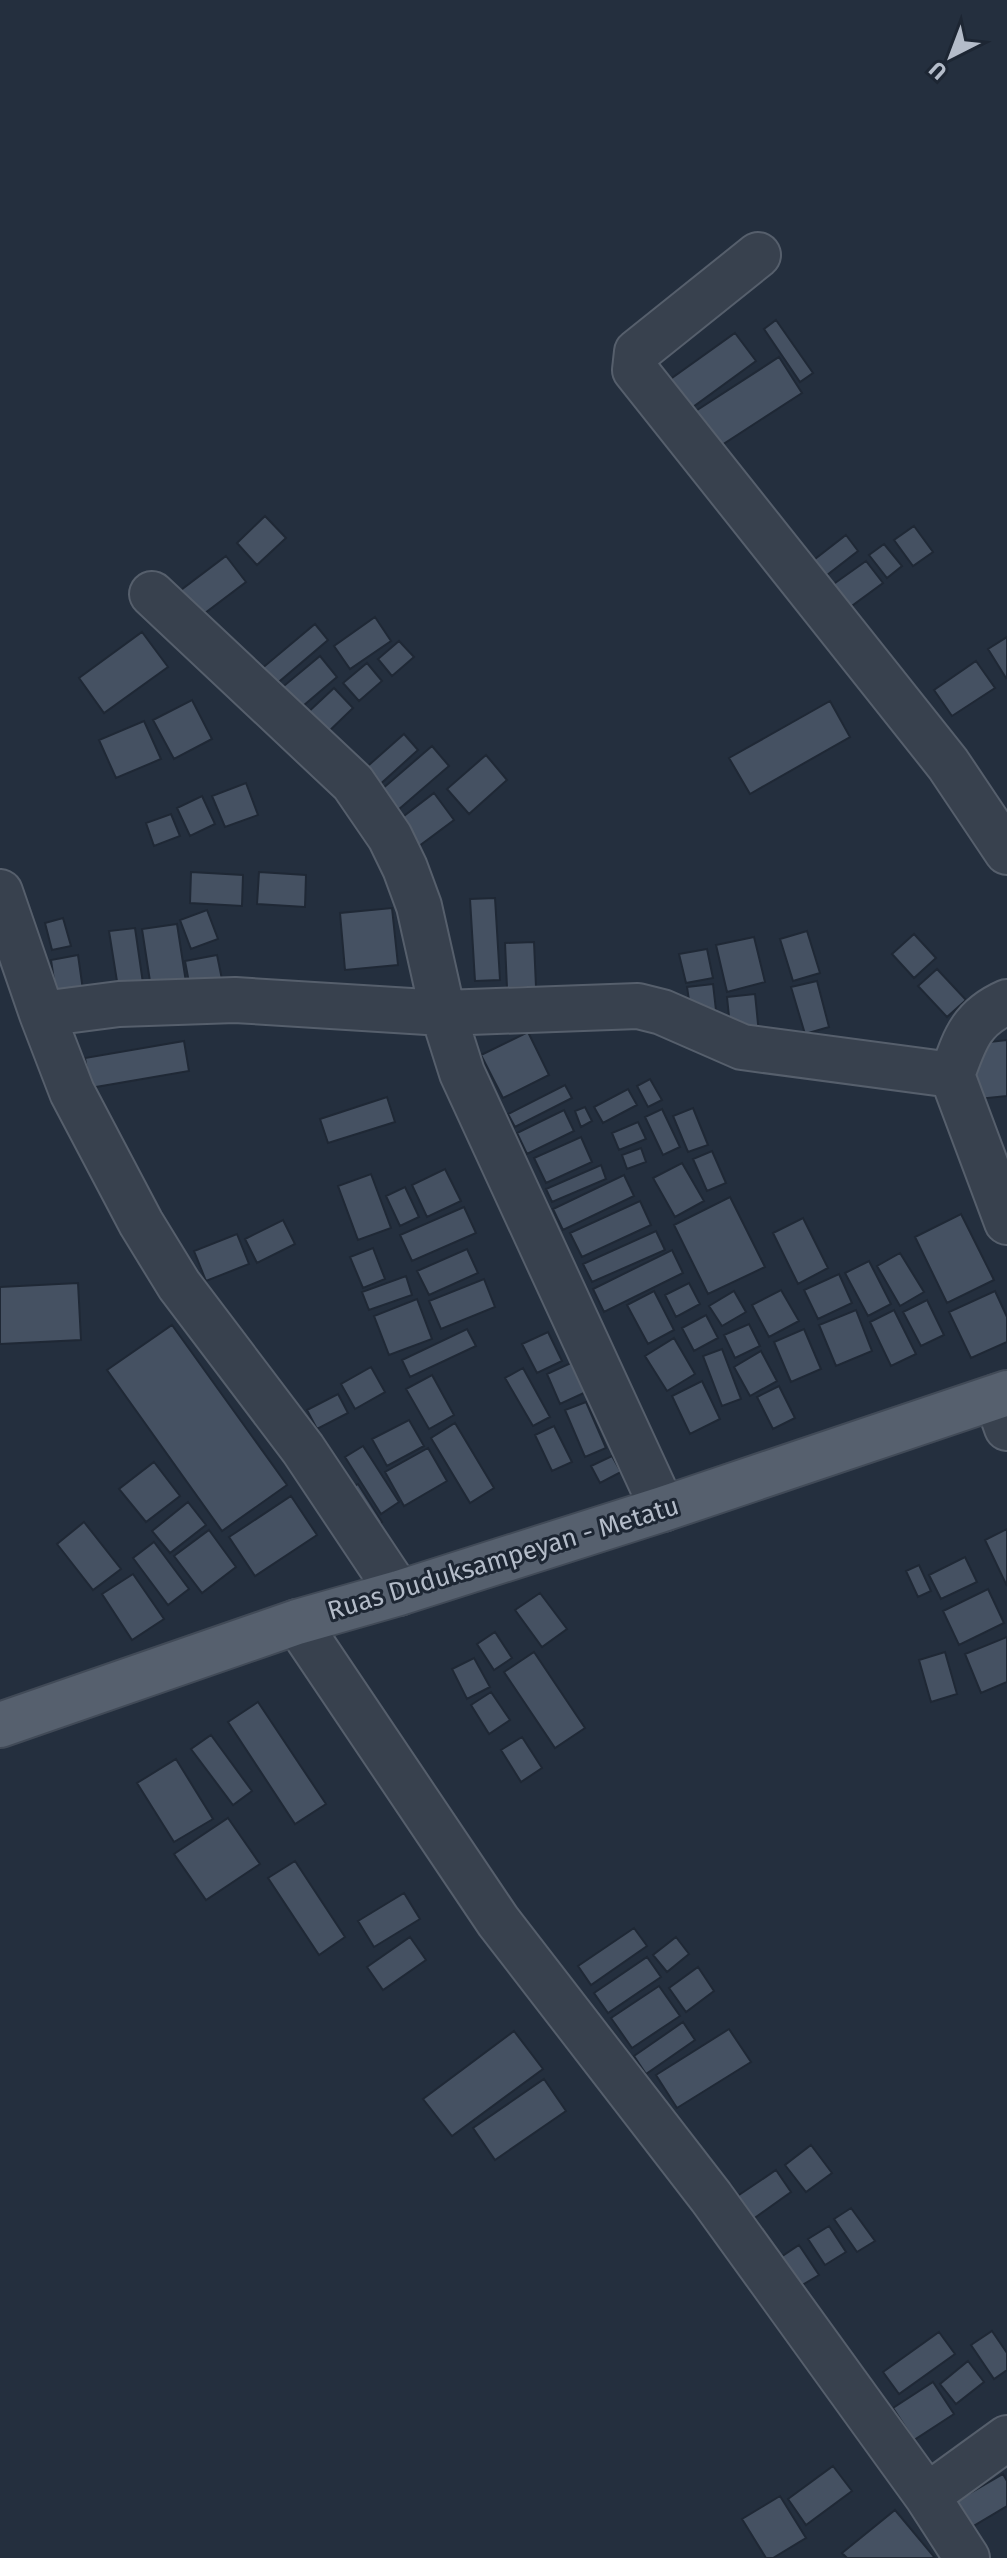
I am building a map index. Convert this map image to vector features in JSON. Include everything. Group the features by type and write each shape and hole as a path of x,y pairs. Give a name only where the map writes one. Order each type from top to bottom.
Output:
{"main road":[{"name":"Ruas Duduksampeyan - Metatu","path":"0,1725 297,1622 1003,1406"}],"street":[{"path":"758,255 637,352 635,370 948,764 1007,852"},
{"path":"152,594 353,783 390,837 405,868 430,948 443,1013 462,1073 663,1509"},
{"path":"0,892 72,1092 141,1223 179,1285 303,1449 399,1593"},
{"path":"42,1014 119,1004 235,1000 443,1013 638,1006 662,1012 742,1047 952,1075"},
{"path":"1007,1002 985,1011 964,1042 952,1075 1007,1222"},
{"path":"297,1622 498,1921 711,2197 927,2496 967,2558"},
{"path":"927,2496 1007,2438"}],"building":[{"path":"776,320 813,373 800,382 764,329"},
{"path":"735,333 756,361 686,412 665,383"},
{"path":"779,357 802,393 711,452 688,416"},
{"path":"265,516 286,538 257,565 237,543"},
{"path":"914,526 933,552 913,566 894,540"},
{"path":"846,535 858,551 818,582 806,566"},
{"path":"884,544 902,566 887,578 869,555"},
{"path":"226,556 246,582 201,616 181,590"},
{"path":"866,561 883,583 838,616 821,593"},
{"path":"375,617 391,641 350,669 334,646"},
{"path":"315,624 328,640 274,686 260,670"},
{"path":"142,632 168,667 104,713 79,678"},
{"path":"1007,637 1007,677 1006,678 988,649"},
{"path":"399,641 414,657 392,676 378,659"},
{"path":"320,656 337,677 297,711 279,690"},
{"path":"976,661 995,688 952,716 934,690"},
{"path":"367,663 382,681 359,701 343,683"},
{"path":"334,688 353,708 324,736 304,716"},
{"path":"192,700 212,739 174,759 153,720"},
{"path":"830,701 850,737 750,794 729,758"},
{"path":"144,721 161,759 116,778 99,740"},
{"path":"404,734 418,750 366,797 352,780"},
{"path":"432,746 449,766 391,816 374,796"},
{"path":"486,755 507,780 469,814 447,789"},
{"path":"246,783 258,815 225,827 212,796"},
{"path":"434,793 454,820 407,855 387,829"},
{"path":"202,796 215,824 190,836 177,808"},
{"path":"171,814 180,836 154,846 146,823"},
{"path":"191,872 243,875 242,906 190,903"},
{"path":"259,872 306,875 305,907 257,904"},
{"path":"495,898 500,980 475,981 470,899"},
{"path":"392,908 398,965 345,970 340,913"},
{"path":"207,910 218,939 191,949 180,920"},
{"path":"63,918 71,946 52,950 45,923"},
{"path":"177,924 188,995 153,1001 142,929"},
{"path":"135,928 144,990 119,994 109,931"},
{"path":"807,931 820,973 793,981 780,939"},
{"path":"914,934 936,958 914,978 892,954"},
{"path":"754,937 765,982 727,992 716,945"},
{"path":"534,942 536,987 507,988 505,943"},
{"path":"707,949 713,978 686,983 679,954"},
{"path":"78,955 84,997 57,1001 51,960"},
{"path":"217,955 225,994 192,999 185,961"},
{"path":"937,969 966,1000 947,1017 918,986"},
{"path":"817,981 829,1027 805,1034 791,987"},
{"path":"713,984 717,1019 692,1021 687,987"},
{"path":"755,994 759,1034 731,1036 727,997"},
{"path":"528,1032 549,1075 503,1098 481,1055"},
{"path":"1007,1040 1007,1096 978,1099 972,1044"},
{"path":"184,1041 189,1071 90,1088 85,1058"},
{"path":"650,1079 662,1100 648,1107 637,1086"},
{"path":"565,1085 572,1098 515,1127 508,1114"},
{"path":"628,1089 637,1105 603,1123 594,1107"},
{"path":"387,1097 395,1122 328,1143 320,1119"},
{"path":"585,1107 592,1121 581,1127 575,1111"},
{"path":"693,1108 708,1145 688,1152 673,1116"},
{"path":"662,1109 680,1147 663,1155 645,1117"},
{"path":"564,1110 574,1131 527,1154 517,1133"},
{"path":"638,1122 646,1139 619,1150 612,1133"},
{"path":"581,1137 592,1162 546,1183 534,1158"},
{"path":"641,1148 646,1162 627,1169 622,1155"},
{"path":"712,1151 726,1183 707,1191 693,1159"},
{"path":"682,1163 704,1201 675,1217 653,1178"},
{"path":"601,1165 606,1179 552,1202 546,1189"},
{"path":"445,1169 461,1201 427,1217 412,1185"},
{"path":"371,1174 391,1228 358,1240 338,1186"},
{"path":"624,1175 634,1196 563,1230 553,1209"},
{"path":"405,1187 419,1217 400,1226 386,1196"},
{"path":"730,1197 765,1267 708,1294 674,1225"},
{"path":"640,1201 651,1225 582,1257 570,1233"},
{"path":"464,1207 476,1233 412,1261 400,1235"},
{"path":"961,1214 994,1280 947,1303 915,1237"},
{"path":"803,1218 828,1268 798,1284 773,1233"},
{"path":"283,1220 295,1244 257,1263 245,1239"},
{"path":"656,1231 665,1250 592,1282 583,1264"},
{"path":"237,1234 249,1264 206,1281 194,1251"},
{"path":"373,1248 385,1279 363,1288 350,1257"},
{"path":"467,1249 478,1273 429,1295 417,1271"},
{"path":"672,1250 683,1273 604,1312 593,1289"},
{"path":"900,1253 924,1292 900,1306 877,1266"},
{"path":"869,1261 891,1304 868,1316 845,1273"},
{"path":"839,1274 852,1303 818,1319 804,1290"},
{"path":"406,1276 412,1295 369,1310 362,1292"},
{"path":"484,1279 495,1307 441,1329 429,1301"},
{"path":"78,1283 81,1340 0,1344 0,1287"},
{"path":"689,1283 700,1304 676,1317 665,1295"},
{"path":"781,1290 799,1321 769,1337 752,1305"},
{"path":"654,1291 674,1330 648,1344 627,1305"},
{"path":"734,1291 746,1312 722,1326 709,1306"},
{"path":"995,1291 1007,1317 1007,1342 971,1358 949,1312"},
{"path":"417,1299 432,1339 389,1355 374,1316"},
{"path":"927,1300 944,1335 921,1346 903,1312"},
{"path":"856,1310 872,1351 836,1366 819,1325"},
{"path":"894,1310 916,1354 891,1366 870,1322"},
{"path":"706,1315 718,1338 694,1351 682,1328"},
{"path":"749,1324 760,1346 735,1358 724,1335"},
{"path":"172,1325 287,1485 222,1531 107,1370"},
{"path":"467,1329 476,1346 410,1377 402,1360"},
{"path":"804,1329 821,1369 791,1382 774,1342"},
{"path":"548,1332 562,1361 537,1373 522,1344"},
{"path":"674,1338 695,1374 667,1391 645,1356"},
{"path":"722,1349 741,1399 722,1406 703,1356"},
{"path":"761,1351 777,1381 750,1396 734,1367"},
{"path":"573,1362 586,1392 560,1404 547,1374"},
{"path":"371,1367 385,1392 355,1409 341,1384"},
{"path":"523,1368 550,1417 533,1426 505,1378"},
{"path":"432,1375 454,1415 429,1429 406,1389"},
{"path":"702,1381 720,1419 690,1434 672,1396"},
{"path":"779,1386 795,1418 773,1429 757,1397"},
{"path":"338,1394 348,1413 317,1429 307,1410"},
{"path":"586,1402 606,1448 585,1457 565,1410"},
{"path":"409,1420 424,1446 387,1466 372,1439"},
{"path":"455,1423 494,1488 470,1503 431,1438"},
{"path":"554,1426 572,1462 552,1471 535,1435"},
{"path":"363,1446 399,1502 381,1514 345,1457"},
{"path":"428,1448 447,1481 404,1506 385,1472"},
{"path":"612,1456 621,1472 600,1483 591,1466"},
{"path":"154,1462 180,1496 146,1522 119,1489"},
{"path":"358,1484 382,1522 365,1533 341,1494"},
{"path":"291,1496 317,1535 255,1576 229,1537"},
{"path":"188,1502 206,1525 170,1553 152,1531"},
{"path":"84,1522 121,1569 93,1590 57,1544"},
{"path":"1007,1529 1007,1586 985,1540"},
{"path":"209,1530 236,1567 202,1593 174,1556"},
{"path":"154,1542 189,1589 168,1605 133,1558"},
{"path":"965,1557 977,1582 941,1599 929,1575"},
{"path":"919,1565 931,1591 918,1597 906,1571"},
{"path":"133,1574 164,1619 132,1640 102,1594"},
{"path":"988,1589 1004,1623 959,1645 943,1611"},
{"path":"540,1593 567,1629 542,1647 515,1610"},
{"path":"495,1632 512,1658 494,1670 477,1644"},
{"path":"1007,1637 1007,1682 981,1693 965,1654"},
{"path":"534,1652 585,1728 555,1748 504,1672"},
{"path":"945,1652 957,1694 931,1702 919,1660"},
{"path":"474,1658 490,1687 467,1699 452,1669"},
{"path":"491,1692 510,1720 489,1734 471,1705"},
{"path":"258,1702 326,1804 295,1824 228,1722"},
{"path":"211,1735 252,1791 233,1805 191,1749"},
{"path":"522,1737 542,1768 521,1782 501,1750"},
{"path":"176,1759 213,1819 174,1842 137,1783"},
{"path":"228,1818 260,1864 206,1900 174,1854"},
{"path":"295,1861 345,1937 319,1955 268,1878"},
{"path":"404,1893 420,1919 374,1947 358,1921"},
{"path":"634,1928 647,1946 591,1985 578,1966"},
{"path":"410,1937 426,1960 383,1990 367,1967"},
{"path":"676,1937 689,1954 667,1972 653,1955"},
{"path":"647,1957 661,1977 608,2013 594,1993"},
{"path":"698,1967 714,1991 686,2012 669,1988"},
{"path":"659,1986 680,2016 632,2048 611,2018"},
{"path":"683,2022 695,2040 646,2074 634,2056"},
{"path":"729,2029 751,2062 677,2108 656,2075"},
{"path":"514,2031 543,2069 452,2136 423,2099"},
{"path":"544,2079 566,2111 495,2160 473,2128"},
{"path":"811,2145 832,2173 806,2192 785,2165"},
{"path":"776,2170 791,2192 749,2222 733,2199"},
{"path":"851,2208 875,2241 857,2252 834,2219"},
{"path":"829,2226 846,2252 825,2265 808,2239"},
{"path":"799,2245 819,2275 794,2290 775,2261"},
{"path":"992,2331 1007,2353 1007,2370 994,2379 971,2345"},
{"path":"939,2332 955,2354 899,2394 883,2372"},
{"path":"968,2361 984,2382 956,2404 940,2384"},
{"path":"933,2382 954,2414 914,2440 893,2408"},
{"path":"833,2466 852,2491 806,2525 788,2499"},
{"path":"1003,2474 1007,2481 1007,2506 970,2528 955,2502"},
{"path":"780,2496 806,2538 773,2558 766,2558 742,2519"},
{"path":"895,2510 935,2558 847,2558 842,2553"}]}
